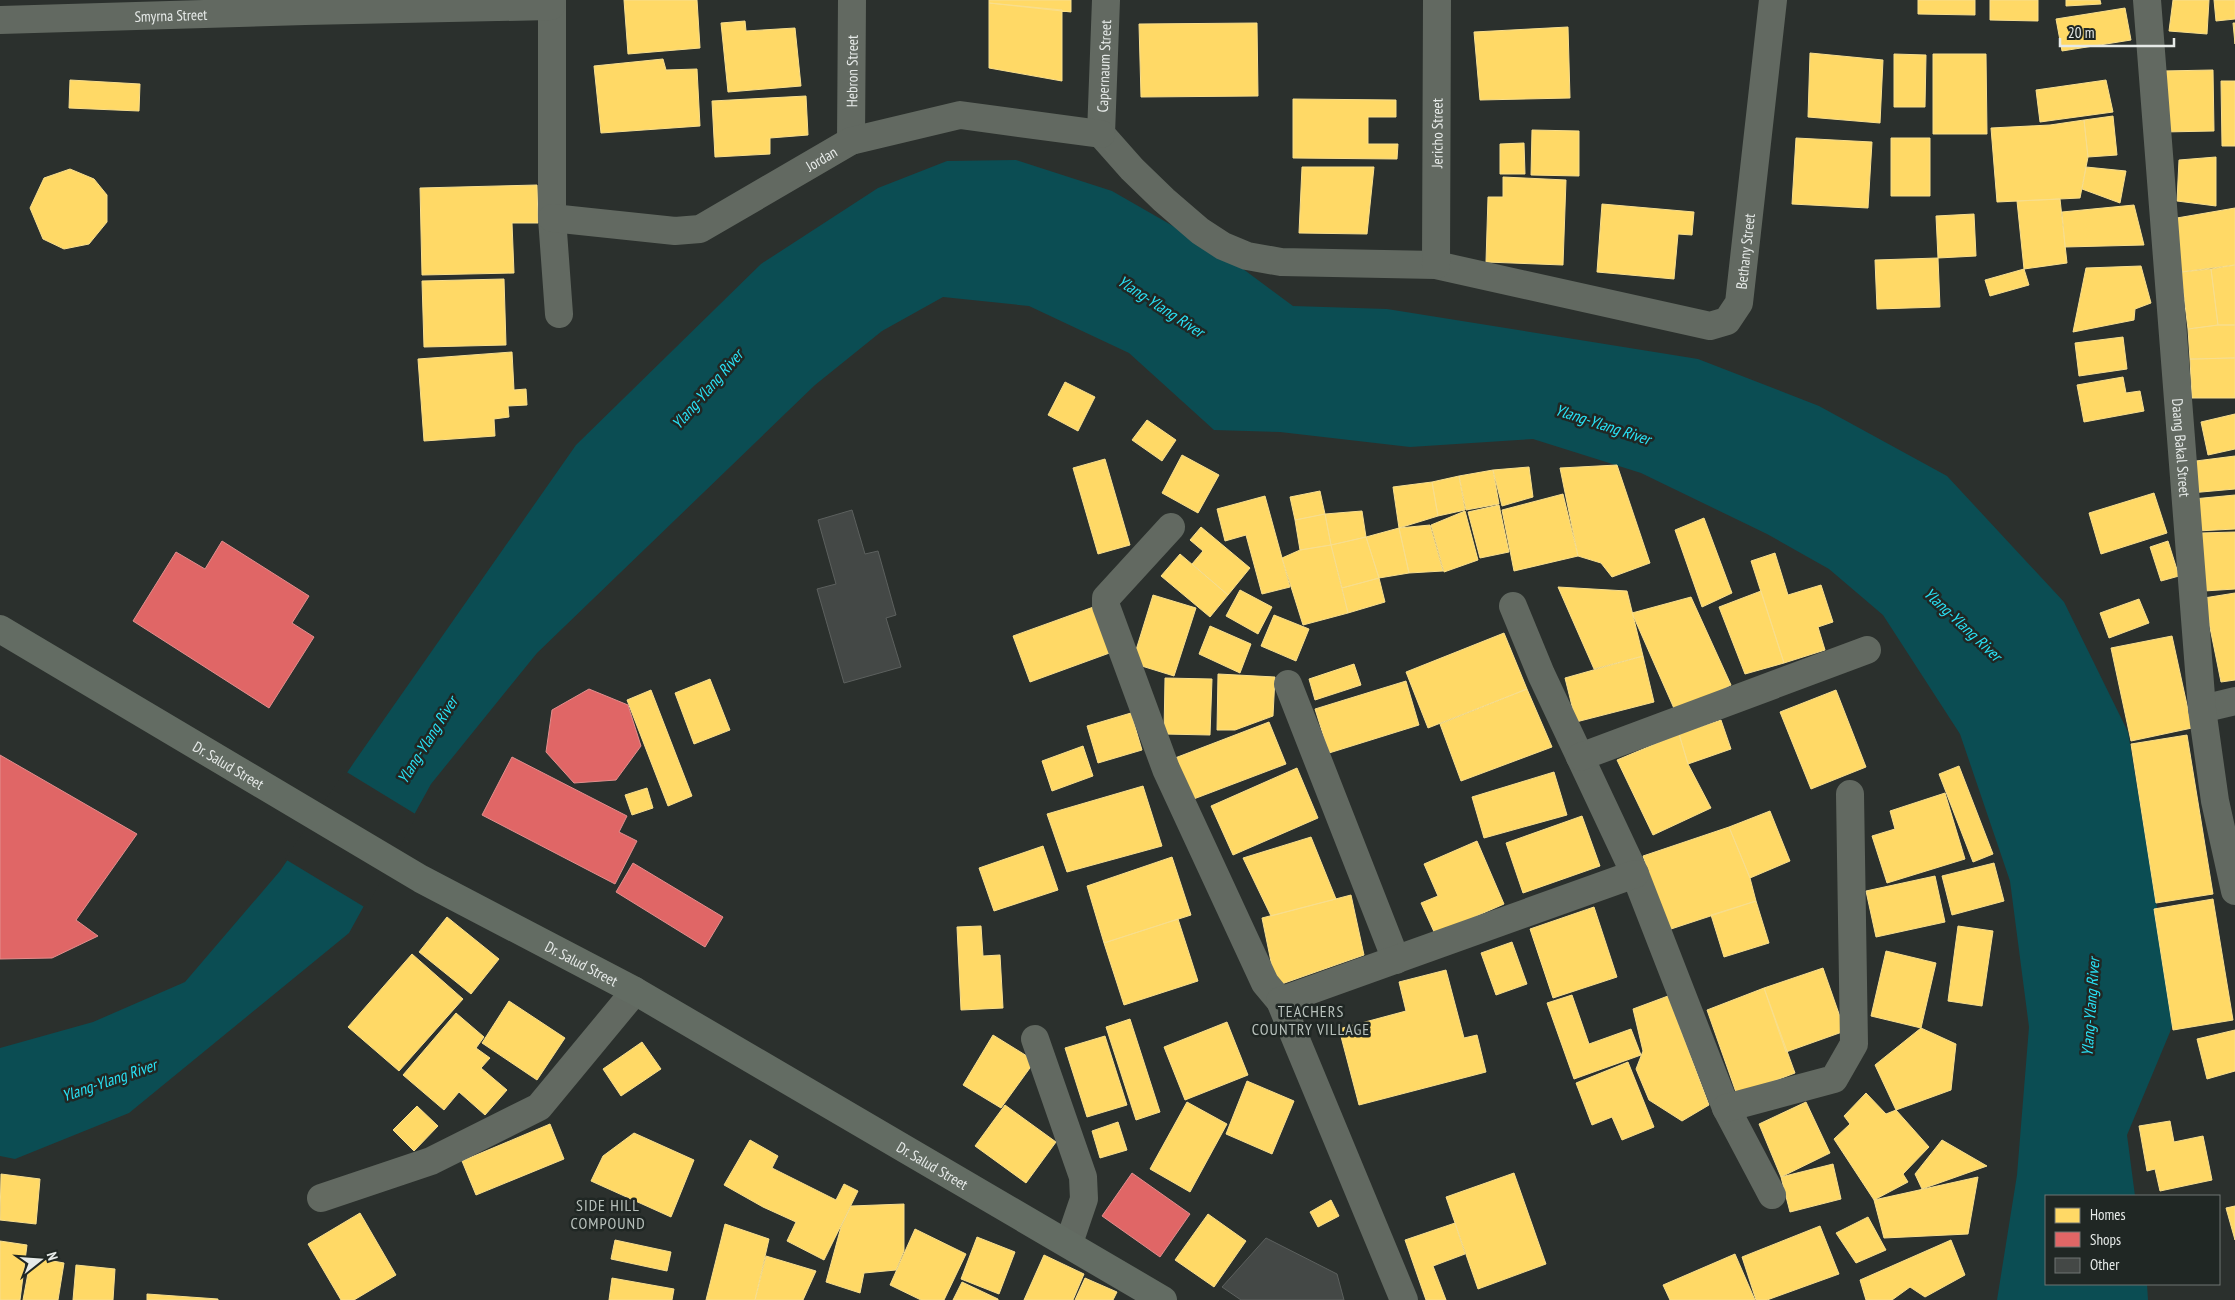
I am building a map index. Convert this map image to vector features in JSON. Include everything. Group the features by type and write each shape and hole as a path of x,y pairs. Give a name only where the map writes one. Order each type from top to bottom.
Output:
{"main road":[{"name":"Dr. Salud Street","path":"0,629 421,879 635,991 1069,1243 1163,1300"}],"street":[{"name":"Hebron Street","path":"851,142 852,0"},
{"name":"Capernaum Street","path":"1101,134 1106,0"},
{"name":"Jericho Street","path":"1436,265 1437,0"},
{"name":"Bethany Street","path":"1101,134 1132,169 1193,225 1223,246 1247,256 1281,262 1436,265 1710,326 1727,321 1739,303 1774,0"},
{"name":"Daang Bakal Street","path":"2147,0 2202,708 2216,801 2235,891"},
{"path":"551,3 552,218 559,314"},
{"name":"Smyrna Street","path":"0,20 305,5 551,3"},
{"name":"Jordan","path":"552,218 674,231 700,229 851,142 960,115 1101,134"},
{"path":"1172,527 1106,598 1106,606 1166,769 1265,983 1280,1001 1404,1300"},
{"path":"1513,606 1540,674 1635,874 1726,1108 1772,1196"},
{"path":"1580,757 1867,650"},
{"path":"1288,684 1396,960"},
{"path":"2202,708 2235,701"},
{"path":"1726,1108 1834,1079 1854,1044 1850,794"},
{"path":"1280,1001 1635,874"},
{"path":"321,1198 431,1161 539,1107 635,991"},
{"path":"1035,1039 1083,1177 1084,1199 1069,1243"}],"water":[{"name":"Ylang-Ylang River","path":"1016,160 1112,191 1227,257 1293,306 1387,309 1698,359 1819,406 1947,476 2064,602 2128,732 2175,1016 2127,1135 2135,1195 2045,1195 2045,1285 2147,1285 2148,1300 1997,1300 2017,1175 2029,1027 2010,881 1960,734 1883,615 1829,569 1767,534 1641,473 1533,439 1410,447 1280,432 1214,430 1129,353 1029,306 943,297 882,331 815,385 537,653 431,784 349,933 129,1113 15,1159 0,1156 0,1048 93,1022 185,982 280,871 576,445 761,264 878,188 947,161"}],"pier":[{"path":"345,771 417,815 366,908 285,859"}],"building: Homes":[{"path":"624,0 697,0 700,48 628,54"},
{"path":"989,0 1071,0 1071,12 989,3"},
{"path":"1918,0 1975,0 1975,15 1918,14"},
{"path":"1990,0 2038,0 2038,21 1990,20"},
{"path":"2066,0 2100,0 2101,4 2066,6"},
{"path":"2173,0 2209,0 2207,34 2169,31"},
{"path":"2214,0 2235,0 2235,19 2216,21"},
{"path":"989,3 1062,10 1062,81 989,68"},
{"path":"2125,8 2131,40 2062,51 2056,19"},
{"path":"745,21 746,31 795,28 801,86 728,92 721,23"},
{"path":"1257,23 1258,96 1141,97 1139,24"},
{"path":"2233,23 2235,23 2235,44"},
{"path":"1568,27 1570,98 1480,100 1474,32"},
{"path":"1810,53 1883,60 1880,123 1808,117"},
{"path":"1894,54 1926,55 1925,107 1894,107"},
{"path":"1933,54 1986,54 1987,134 1933,134"},
{"path":"663,59 666,70 697,69 700,126 601,133 594,66"},
{"path":"2213,70 2214,131 2163,132 2162,71"},
{"path":"70,80 140,84 139,111 69,108"},
{"path":"2106,80 2113,112 2040,122 2036,90"},
{"path":"2221,81 2235,81 2235,146 2222,146"},
{"path":"806,96 808,135 770,138 770,154 715,157 712,101"},
{"path":"1293,99 1396,100 1396,117 1368,117 1368,144 1398,144 1397,159 1293,158"},
{"path":"2113,116 2117,155 2088,157 2084,120"},
{"path":"2084,120 2088,157 2080,198 1997,202 1991,128 2050,125"},
{"path":"1532,130 1579,131 1579,176 1531,175"},
{"path":"1796,138 1872,142 1868,208 1792,204"},
{"path":"1891,138 1930,138 1930,196 1891,196"},
{"path":"1524,143 1525,174 1500,174 1500,144"},
{"path":"2216,157 2216,206 2177,201 2179,160"},
{"path":"1302,167 1374,167 1367,234 1299,233"},
{"path":"2086,167 2126,171 2120,203 2082,189"},
{"path":"70,169 94,179 107,195 107,222 89,244 64,249 43,239 30,208 44,178"},
{"path":"1503,177 1566,180 1563,265 1486,262 1488,197 1503,197"},
{"path":"537,185 538,223 512,223 514,273 422,275 420,188"},
{"path":"2060,199 2067,263 2024,269 2017,201"},
{"path":"1602,204 1694,212 1692,235 1678,234 1674,279 1597,272"},
{"path":"2134,205 2144,245 2065,247 2062,212"},
{"path":"2235,208 2235,265 2181,272 2171,219"},
{"path":"1974,214 1976,256 1938,258 1936,216"},
{"path":"1938,258 1940,307 1877,309 1875,260"},
{"path":"2235,265 2235,325 2218,325 2211,269"},
{"path":"2141,266 2151,303 2135,309 2134,320 2073,332 2086,268"},
{"path":"2024,269 2029,285 1990,296 1985,280"},
{"path":"2211,269 2218,325 2188,329 2181,272"},
{"path":"504,279 506,345 424,347 422,281"},
{"path":"2235,325 2235,358 2190,359 2188,329"},
{"path":"2123,337 2127,369 2079,376 2075,343"},
{"path":"512,352 514,390 526,389 527,405 508,406 509,417 494,419 495,436 424,441 418,359"},
{"path":"2235,358 2235,398 2192,398 2190,359"},
{"path":"2123,377 2126,393 2140,391 2144,411 2084,422 2077,385"},
{"path":"1065,382 1095,397 1078,431 1048,415"},
{"path":"2235,414 2235,449 2208,455 2201,422"},
{"path":"1147,420 1176,440 1162,461 1132,440"},
{"path":"1182,455 1219,475 1198,513 1162,493"},
{"path":"2235,456 2235,489 2190,493 2188,462"},
{"path":"1105,459 1130,545 1098,554 1073,468"},
{"path":"1617,465 1650,563 1612,577 1601,563 1578,556 1560,468"},
{"path":"1529,467 1533,497 1502,506 1493,470"},
{"path":"1493,470 1499,504 1466,510 1459,476"},
{"path":"1459,476 1465,510 1438,516 1432,482"},
{"path":"1432,482 1438,516 1399,528 1393,487"},
{"path":"1320,491 1325,514 1295,520 1290,497"},
{"path":"2154,493 2167,533 2101,554 2089,513"},
{"path":"1563,494 1578,556 1514,571 1502,510"},
{"path":"2235,495 2235,529 2197,531 2193,499"},
{"path":"1265,496 1290,587 1262,594 1246,535 1225,541 1217,509"},
{"path":"1499,505 1509,552 1480,558 1468,512"},
{"path":"1362,511 1366,537 1331,545 1325,514"},
{"path":"1465,511 1478,560 1444,572 1431,525"},
{"path":"1325,514 1331,545 1300,550 1295,520"},
{"path":"1704,518 1732,593 1702,607 1675,530"},
{"path":"1430,525 1443,571 1409,573 1399,528"},
{"path":"1201,527 1250,568 1228,595 1192,564 1203,551 1190,540"},
{"path":"1399,528 1409,573 1379,578 1366,537"},
{"path":"2235,532 2235,589 2204,591 2201,533"},
{"path":"1366,537 1379,578 1342,588 1331,545"},
{"path":"2168,541 2179,576 2161,581 2150,547"},
{"path":"1331,545 1348,613 1303,625 1282,558 1300,550"},
{"path":"1775,553 1788,595 1821,585 1833,622 1818,627 1825,650 1784,663 1751,561"},
{"path":"1180,554 1228,595 1210,617 1161,576"},
{"path":"1379,578 1385,602 1348,613 1342,588"},
{"path":"1558,587 1627,591 1643,656 1594,669"},
{"path":"1240,590 1272,607 1258,634 1226,616"},
{"path":"1761,591 1784,663 1745,674 1719,607"},
{"path":"2235,593 2235,680 2221,682 2204,598"},
{"path":"1153,595 1196,608 1174,676 1132,663"},
{"path":"1691,597 1731,685 1676,713 1632,613"},
{"path":"2139,599 2149,623 2109,638 2100,613"},
{"path":"1099,605 1115,651 1030,682 1013,636"},
{"path":"1274,615 1309,629 1296,661 1261,646"},
{"path":"1210,626 1251,644 1240,673 1199,654"},
{"path":"1504,633 1527,689 1428,728 1406,672"},
{"path":"2172,636 2192,728 2131,741 2111,648"},
{"path":"1643,656 1654,702 1576,722 1565,678"},
{"path":"1354,664 1361,685 1315,700 1309,679"},
{"path":"1218,674 1275,677 1273,716 1235,730 1217,730"},
{"path":"1165,678 1212,679 1210,735 1164,734"},
{"path":"710,679 730,730 694,744 675,693"},
{"path":"1406,681 1419,725 1329,753 1315,709"},
{"path":"1527,689 1552,747 1461,781 1440,724"},
{"path":"651,690 692,796 668,806 627,700"},
{"path":"1836,690 1866,767 1811,789 1780,712"},
{"path":"1131,713 1142,750 1098,763 1087,726"},
{"path":"1721,720 1731,749 1688,764 1679,734"},
{"path":"1269,722 1286,764 1191,800 1175,758"},
{"path":"1679,734 1688,764 1711,808 1653,835 1617,760"},
{"path":"2187,735 2213,894 2156,903 2131,744"},
{"path":"1083,746 1093,776 1052,791 1042,761"},
{"path":"1959,766 1993,854 1973,862 1939,774"},
{"path":"1297,768 1318,818 1233,855 1211,806"},
{"path":"1554,772 1567,815 1484,838 1472,797"},
{"path":"1143,786 1162,846 1067,872 1047,814"},
{"path":"647,788 653,808 632,815 625,795"},
{"path":"1945,793 1965,859 1887,883 1872,836 1895,829 1890,811"},
{"path":"1770,811 1790,861 1750,878 1729,827"},
{"path":"1582,816 1600,866 1523,893 1506,843"},
{"path":"1729,827 1750,878 1756,901 1668,930 1643,856"},
{"path":"1311,837 1336,899 1271,916 1243,858"},
{"path":"1477,841 1504,904 1435,934 1421,903 1438,896 1424,864"},
{"path":"1043,846 1058,890 994,911 979,868"},
{"path":"1172,857 1191,915 1104,943 1087,886"},
{"path":"1994,863 2004,901 1952,915 1942,876"},
{"path":"1935,876 1945,922 1876,937 1866,891"},
{"path":"1351,895 1364,955 1276,986 1262,918"},
{"path":"2213,899 2233,1020 2173,1030 2154,909"},
{"path":"1756,901 1769,943 1724,957 1711,915"},
{"path":"1594,907 1617,977 1553,998 1530,929"},
{"path":"447,917 499,959 471,994 419,952"},
{"path":"1178,919 1198,981 1124,1005 1104,943"},
{"path":"981,926 983,956 1000,955 1003,1008 961,1010 957,927"},
{"path":"1958,926 1993,931 1982,1006 1948,1001"},
{"path":"1512,942 1527,984 1496,995 1481,953"},
{"path":"1886,951 1936,963 1921,1028 1871,1016"},
{"path":"412,954 463,999 399,1071 348,1027"},
{"path":"1823,968 1845,1031 1786,1052 1764,988"},
{"path":"1446,970 1464,1038 1477,1035 1486,1072 1359,1105 1339,1029 1406,1011 1399,982"},
{"path":"1764,988 1795,1073 1737,1095 1707,1010"},
{"path":"1572,995 1589,1044 1631,1029 1641,1055 1574,1079 1547,1003"},
{"path":"1668,996 1709,1105 1682,1121 1649,1100 1636,1069 1643,1051 1633,1009"},
{"path":"509,1001 565,1038 537,1080 482,1043"},
{"path":"456,1013 484,1037 476,1048 490,1058 481,1068 507,1090 485,1115 459,1092 444,1110 403,1075"},
{"path":"1130,1019 1160,1112 1136,1120 1106,1027"},
{"path":"1227,1022 1248,1075 1185,1100 1164,1047"},
{"path":"1921,1028 1956,1044 1951,1090 1896,1110 1875,1065"},
{"path":"2235,1030 2235,1071 2207,1079 2197,1039"},
{"path":"993,1035 1035,1061 1001,1108 963,1085"},
{"path":"1105,1036 1127,1105 1087,1117 1065,1048"},
{"path":"642,1042 661,1069 621,1096 603,1069"},
{"path":"1628,1062 1654,1127 1622,1140 1612,1117 1592,1125 1576,1083"},
{"path":"1247,1081 1294,1101 1272,1154 1226,1134"},
{"path":"1866,1093 1886,1114 1896,1110 1929,1147 1903,1174 1908,1182 1874,1200 1834,1139 1850,1124 1844,1116"},
{"path":"1187,1102 1227,1124 1190,1192 1150,1169"},
{"path":"1806,1102 1830,1153 1781,1177 1759,1124"},
{"path":"1005,1105 1056,1142 1026,1183 975,1146"},
{"path":"417,1106 438,1126 414,1151 393,1130"},
{"path":"2170,1121 2174,1142 2203,1136 2212,1180 2160,1191 2155,1169 2147,1171 2139,1126"},
{"path":"1118,1122 1127,1150 1100,1158 1092,1131"},
{"path":"550,1124 564,1159 476,1195 462,1161"},
{"path":"634,1133 694,1160 671,1217 591,1181 603,1156"},
{"path":"750,1140 778,1156 772,1168 836,1200 844,1184 858,1191 824,1260 787,1241 796,1222 763,1207 724,1185"},
{"path":"1942,1140 1987,1166 1922,1189 1915,1174"},
{"path":"1833,1164 1841,1199 1790,1212 1781,1177"},
{"path":"1514,1173 1546,1264 1478,1289 1446,1197"},
{"path":"1,1174 40,1179 36,1224 0,1220"},
{"path":"1978,1177 1968,1234 1884,1238 1874,1200"},
{"path":"1331,1200 1339,1216 1318,1227 1310,1212"},
{"path":"904,1204 904,1251 896,1270 864,1273 860,1293 826,1282 841,1227 851,1206"},
{"path":"2235,1206 2235,1240 2226,1208"},
{"path":"360,1213 396,1275 354,1300 341,1300 308,1244"},
{"path":"1208,1214 1246,1241 1214,1287 1175,1260"},
{"path":"1868,1217 1886,1250 1856,1263 1836,1233"},
{"path":"1455,1223 1465,1254 1433,1266 1446,1300 1426,1300 1405,1240"},
{"path":"725,1224 769,1239 755,1300 706,1300"},
{"path":"1820,1226 1839,1274 1767,1300 1756,1300 1742,1257"},
{"path":"915,1229 966,1254 944,1300 921,1300 890,1285"},
{"path":"977,1237 1015,1252 999,1294 961,1279"},
{"path":"615,1240 671,1252 667,1271 611,1259"},
{"path":"1951,1240 1965,1275 1925,1297 1910,1287 1892,1300 1866,1300 1860,1280"},
{"path":"0,1241 27,1245 20,1300 0,1300"},
{"path":"1735,1254 1755,1300 1670,1300 1663,1285"},
{"path":"1044,1255 1084,1274 1073,1300 1024,1300"},
{"path":"766,1256 816,1271 803,1300 755,1300"},
{"path":"31,1257 64,1263 58,1300 23,1300"},
{"path":"76,1265 115,1269 113,1300 73,1300"},
{"path":"612,1278 674,1289 672,1300 609,1300"},
{"path":"1085,1278 1117,1292 1113,1300 1075,1300"},
{"path":"962,1282 998,1299 998,1300 953,1300"},
{"path":"147,1294 218,1299 218,1300 147,1300"}],"building: Shops":[{"path":"222,541 309,596 292,623 314,637 269,708 133,621 176,552 205,569"},
{"path":"589,689 628,705 641,746 616,780 574,783 546,752 552,710"},
{"path":"0,755 137,834 76,920 98,936 52,958 0,959"},
{"path":"512,757 627,816 619,832 637,841 615,884 482,815"},
{"path":"633,863 723,917 705,947 616,892"},
{"path":"1132,1173 1190,1214 1160,1257 1102,1216"}],"building: Other":[{"path":"852,510 865,554 878,551 896,615 886,618 901,667 844,683 817,589 836,584 818,520"},
{"path":"1266,1238 1337,1274 1344,1300 1241,1300 1222,1287"}],"district":[{"name":"TEACHERS COUNTRY VILLAGE","path":"1311,1020"},
{"name":"SIDE HILL COMPOUND","path":"608,1214"}]}
